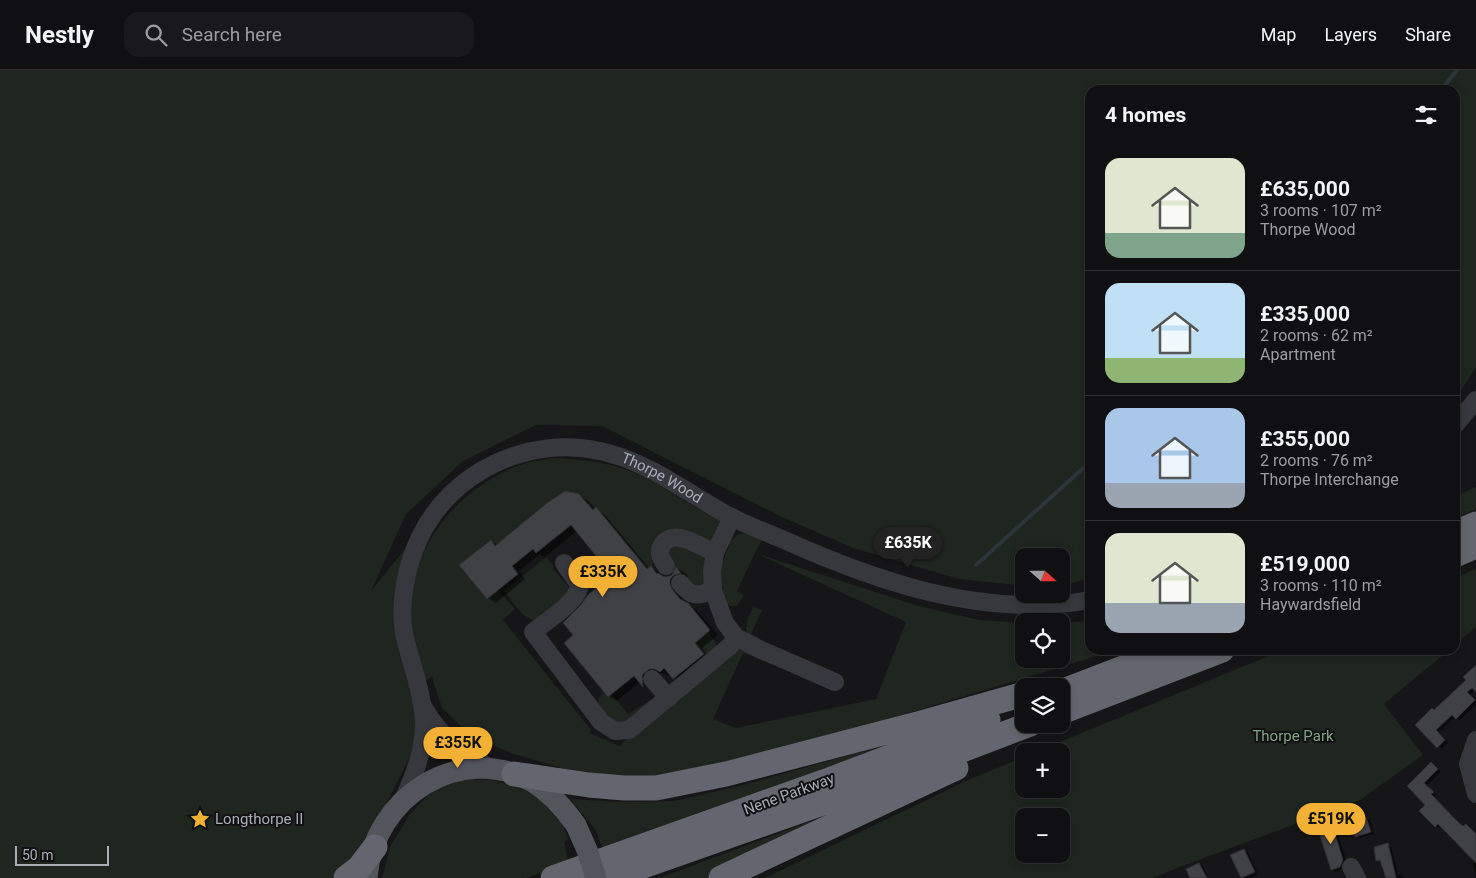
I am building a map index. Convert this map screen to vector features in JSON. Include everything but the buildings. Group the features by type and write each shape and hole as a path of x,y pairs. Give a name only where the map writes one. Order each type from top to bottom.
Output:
{"highway":[{"path":"1460,531 1476,524"},
{"path":"1460,553 1476,546"},
{"path":"1070,682 1196,655"},
{"path":"1070,689 1155,663"},
{"path":"1070,707 1155,663"},
{"path":"1070,714 1155,663"},
{"path":"503,772 598,786 656,788 726,774 1015,697"},
{"name":"Nene Parkway","path":"553,878 829,780 1015,709"},
{"name":"Nene Parkway","path":"609,878 834,798 1015,730"},
{"path":"721,878 1033,733"},
{"path":"346,878 359,868 375,847"}],"main road":[{"path":"367,878 368,868 375,847 386,822 403,800 429,781 444,774 476,769 503,772 533,782 550,794 564,808 576,825 596,878"}],"street":[{"path":"1460,419 1476,400"},
{"name":"Thorpe Wood","path":"403,800 416,773 424,726 422,705 404,634 404,586 410,562 419,538 431,518 447,498 464,482 503,459 555,447 601,451 624,458 646,468 732,517 811,552 885,580 979,602 1026,606 1085,601"},
{"path":"732,517 715,553 712,571 713,590 725,623 736,637 759,649 836,682"},
{"path":"666,566 659,550 663,542 671,538 681,538 715,553"},
{"path":"564,563 580,586 578,593 572,601 533,632 601,722 615,731 629,730 730,646 736,637"},
{"path":"680,583 685,590 696,595 713,590"},
{"path":"652,679 669,698"},
{"name":"Thorpe Wood","path":"422,705 432,723 445,738 464,754 503,772"},
{"path":"1476,740 1468,764 1476,794"}],"green space":[{"path":"0,70 1476,70 1476,367 1460,392 1460,85 1085,85 1085,579 1070,584 1070,548 1015,548 1015,585 959,579 853,548 784,518 602,426 536,425 463,461 406,514 371,591 410,543 395,591 420,725 413,751 366,844 336,878 0,878"},
{"path":"553,458 576,459 622,468 653,482 718,520 721,525 717,543 657,541 651,552 653,569 646,571 579,494 565,491 547,503 495,546 490,540 460,565 487,599 498,590 515,609 503,620 591,730 589,733 620,746 631,734 740,647 753,653 751,656 743,653 713,719 736,728 876,699 906,622 755,553 915,605 979,620 1015,622 1015,668 1057,668 1024,678 1015,678 1015,681 859,728 670,778 582,774 511,753 472,737 442,708 432,677 425,681 413,640 411,607 415,576 422,556 431,538 443,521 472,492 489,480 529,462"},
{"path":"1476,487 1476,509 1460,516 1460,494"},
{"path":"746,533 762,540 737,591 744,595 737,606 730,606 725,601 719,570 731,541 738,534"},
{"path":"671,544 694,551 704,558 707,569 704,585 697,588 682,583 667,564 666,547"},
{"path":"546,557 553,565 553,569 569,587 570,592 538,620 533,620 523,614 504,591"},
{"path":"1476,569 1476,627 1460,641 1460,576"},
{"path":"753,607 762,610 751,634 759,638 757,642 747,636 746,632 747,621"},
{"path":"1085,621 1085,655 1100,655 1070,664 1070,622"},
{"path":"708,632 716,646 708,659 695,643"},
{"name":"Thorpe Park","path":"1271,655 1443,655 1384,704 1423,755 1360,800 1153,878 765,878 968,780 1015,761 1015,798 1070,798 1070,743 1057,743"},
{"path":"603,691 608,697 612,694 628,714 650,700 650,705 627,725 610,723 597,703"},
{"path":"951,726 604,851 595,829 570,799 620,802 675,801 751,783"},
{"path":"463,779 490,780 516,786 546,801 562,821 568,839 564,842 569,863 526,878 382,878 390,847 410,814 437,786"},
{"path":"891,791 713,878 659,878"}],"waterway":[{"path":"1445,85 1457,70"},
{"path":"976,565 1085,467"}],"place":[{"name":"Longthorpe II","path":"200,819"}]}
